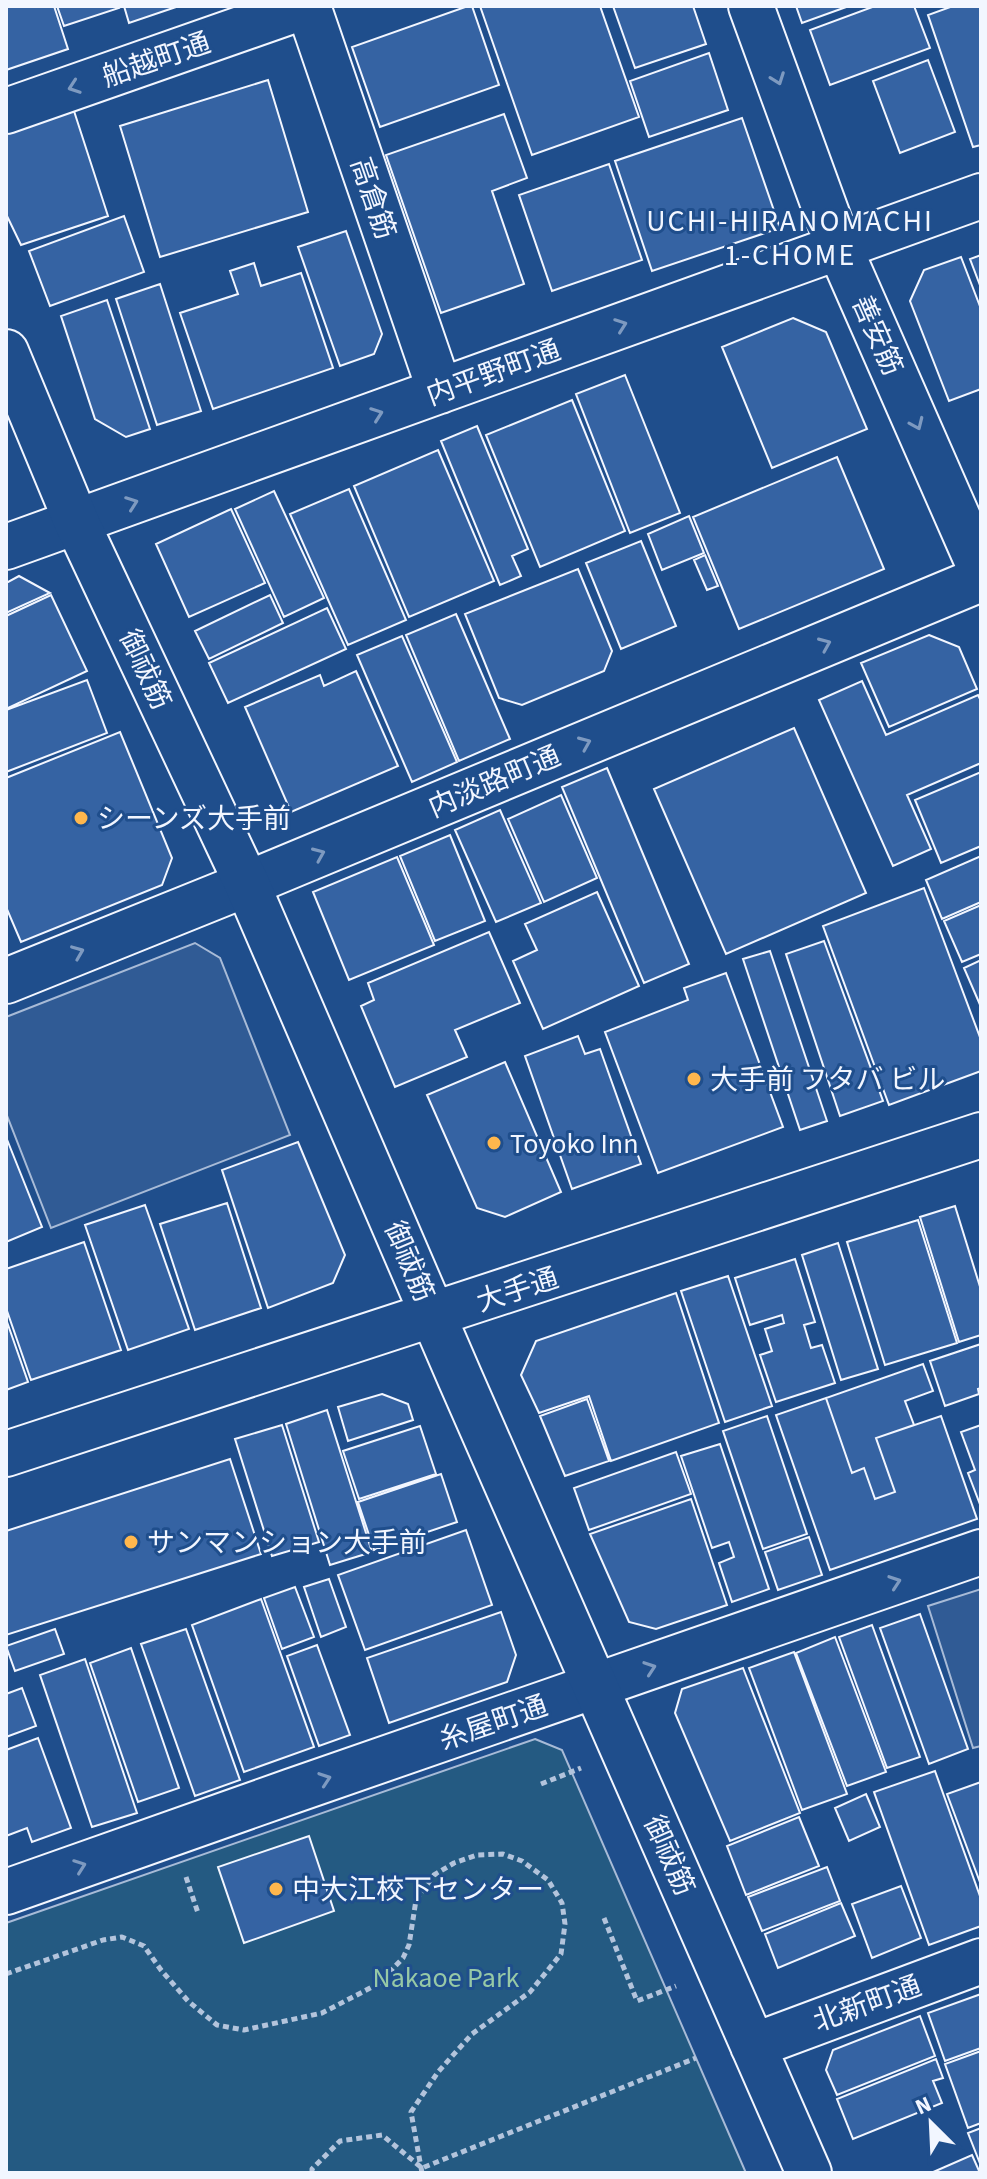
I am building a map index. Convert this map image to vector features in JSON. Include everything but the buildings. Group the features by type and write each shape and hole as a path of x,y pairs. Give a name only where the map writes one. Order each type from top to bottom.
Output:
{"street":[{"name":"船越町通","path":"6,111 307,6"},
{"name":"高倉筋","path":"307,6 440,391"},
{"name":"善安筋","path":"751,6 839,247 981,570"},
{"name":"内平野町通","path":"6,547 981,196"},
{"name":"御祓筋","path":"6,352 77,523 247,884 809,2173"},
{"name":"内淡路町通","path":"6,981 981,579"},
{"name":"大手通","path":"6,1454 981,1135"},
{"name":"糸屋町通","path":"6,1892 981,1552"},
{"name":"北新町通","path":"753,2046 981,1961"}],"path":[{"path":"541,1784 582,1767"},
{"path":"6,1974 103,1940 122,1937 144,1946 188,2001 217,2025 244,2030 260,2027 322,2013 378,1984 403,1958 409,1945 416,1900 434,1875 454,1863 477,1855 503,1854 522,1861 548,1880 562,1903 565,1924 561,1954 530,1992 472,2034 438,2072 411,2112 422,2170"},
{"path":"185,1875 198,1913"},
{"path":"604,1918 637,2001 677,1986"},
{"path":"422,2170 696,2058"},
{"path":"312,2173 312,2169 340,2141 382,2135 422,2170"}],"green space":[{"name":"Nakaoe Park","path":"535,1739 562,1750 746,2173 6,2173 6,1923"}],"shaded area":[{"path":"195,943 220,958 290,1135 51,1228 6,1113 6,1017"},
{"path":"981,1589 981,1746 973,1748 928,1606"}],"place":[{"name":"シーンズ大手前","path":"81,818"},
{"name":"大手前 フタバ ビル","path":"694,1079"},
{"name":"Toyoko Inn","path":"494,1143"},
{"name":"サンマンション大手前","path":"131,1542"},
{"name":"中大江校下センター","path":"276,1889"}],"district":[{"name":"UCHI-HIRANOMACHI 1-CHOME","path":"790,238"}]}
